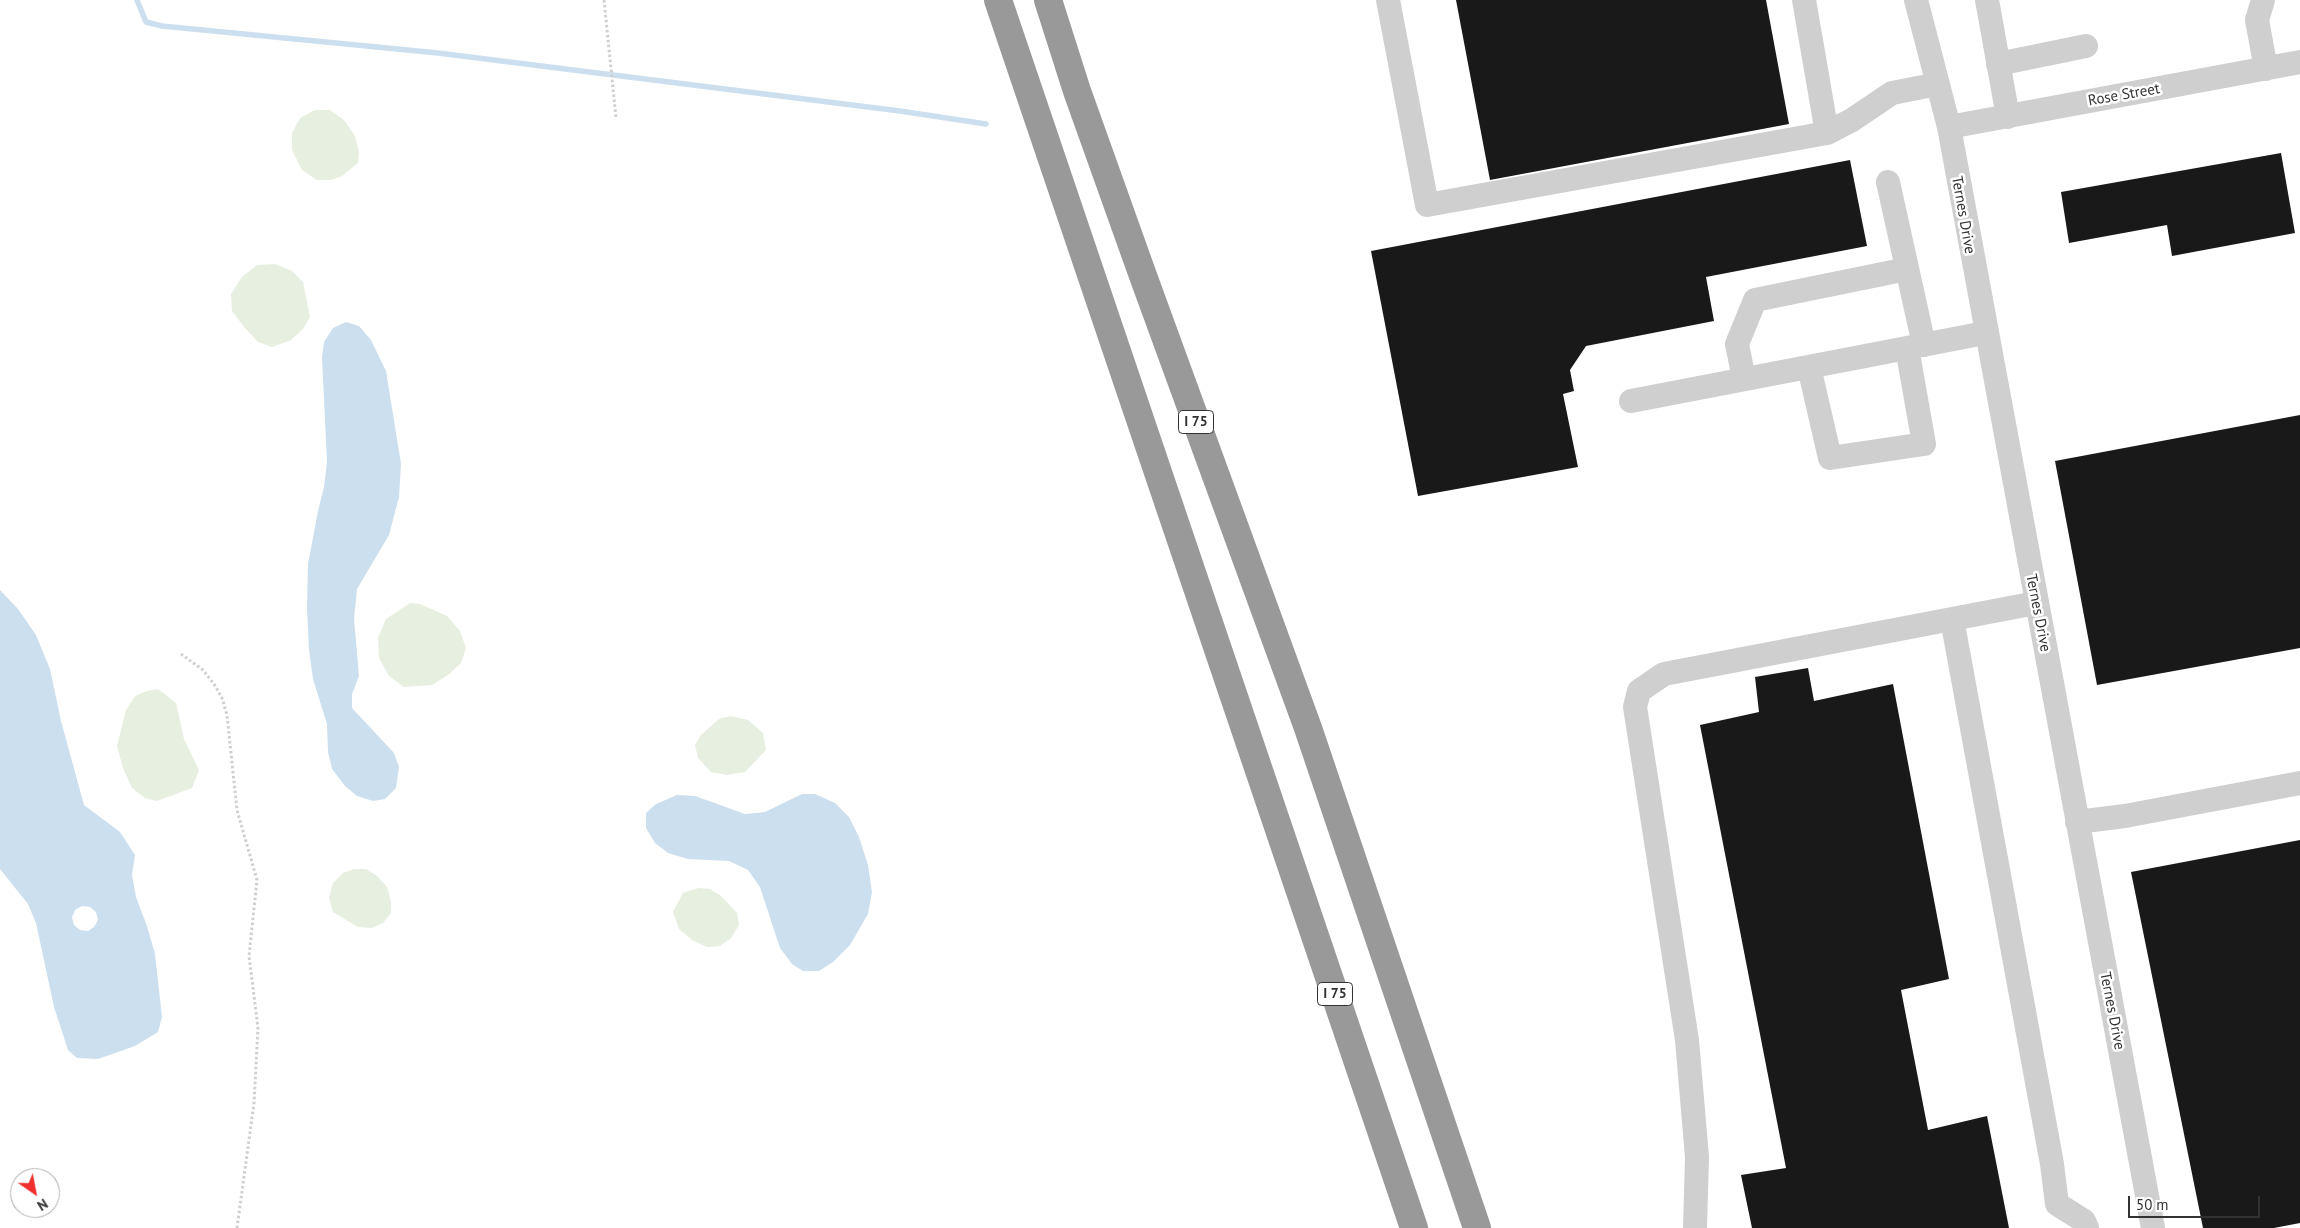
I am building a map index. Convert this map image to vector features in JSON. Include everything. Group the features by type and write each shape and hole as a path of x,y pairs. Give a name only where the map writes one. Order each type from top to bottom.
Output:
{"highway":[{"name":"I 75","path":"998,0 1414,1228"},
{"name":"I 75","path":"1048,0 1077,92 1138,264 1308,728 1477,1228"},
{"path":"1428,1082 1457,1130 1494,1228"}],"street":[{"path":"1388,0 1427,205 1827,133 1852,120 1892,93 1938,84"},
{"path":"1804,0 1827,133"},
{"name":"Ternes Drive","path":"1916,0 1948,128 2153,1228"},
{"path":"1987,0 2008,116"},
{"path":"2263,0 2257,20 2266,69"},
{"path":"1998,64 2086,46"},
{"name":"Rose Street","path":"1948,128 2300,62"},
{"path":"1809,367 1830,458 1924,444 1907,269 1888,182"},
{"path":"1744,379 1738,344 1755,300 1907,269"},
{"path":"1631,401 1985,333"},
{"path":"1695,1228 1697,1157 1687,1040 1635,707 1639,691 1664,674 2036,603"},
{"path":"1952,619 2052,1164 2056,1204 2084,1221 2087,1228"},
{"path":"2077,822 2125,816 2300,784"}],"path":[{"path":"604,0 616,118"},
{"path":"181,654 202,670 214,684 222,698 227,715 237,810 257,880 249,956 258,1028 254,1103 237,1228"}],"green space":[{"path":"315,110 330,110 344,120 355,136 359,152 358,163 342,176 331,180 317,180 302,170 292,150 292,133 300,118"},
{"path":"275,264 292,271 303,282 310,317 303,329 291,340 272,347 258,342 245,328 232,311 231,294 242,277 257,265"},
{"path":"410,603 420,604 447,616 460,631 466,648 461,663 448,675 432,685 404,687 389,676 379,658 378,638 386,619"},
{"path":"158,689 176,703 184,739 199,770 192,788 157,801 145,798 132,788 123,768 117,746 126,710 135,696"},
{"path":"730,716 748,720 763,733 766,750 745,772 727,775 711,772 698,758 695,745 701,735 719,719"},
{"path":"354,869 366,869 377,876 387,887 391,902 391,913 383,923 372,928 358,927 333,912 329,898 333,883 343,873"},
{"path":"698,888 710,889 721,896 737,913 739,925 731,938 720,946 707,947 692,940 679,929 673,912 683,893"}],"water":[{"path":"346,322 359,326 371,340 386,371 401,464 399,497 389,535 357,589 354,619 359,676 352,694 352,708 394,753 399,767 396,788 385,799 373,801 357,796 345,786 332,769 328,752 327,724 313,679 309,650 307,608 308,564 324,487 327,462 322,357 324,342 333,328"},
{"path":"0,590 18,609 36,635 50,669 61,721 84,805 120,832 135,855 132,875 136,897 155,954 162,1017 158,1032 135,1046 98,1059 77,1058 68,1050 54,1007 36,923 28,904 0,869","holes":["82,906 90,907 96,912 98,920 94,927 88,931 80,930 74,925 72,917 75,910"]},
{"path":"802,794 815,794 835,803 849,817 859,837 868,865 872,892 868,914 850,945 833,962 819,971 803,971 792,964 780,948 760,887 748,870 729,861 688,859 668,853 655,843 646,828 646,813 656,804 677,795 695,796 745,814 765,812"}],"building":[{"path":"1456,0 1766,0 1789,124 1490,180"},
{"path":"2281,153 2295,233 2172,256 2167,225 2069,243 2061,192"},
{"path":"1850,160 1867,246 1706,277 1714,321 1586,346 1570,370 1574,391 1563,394 1578,467 1418,496 1371,251"},
{"path":"2300,415 2300,648 2097,685 2055,461"},
{"path":"1808,668 1814,701 1893,684 1949,979 1901,990 1928,1130 1987,1116 2009,1228 1752,1228 1741,1175 1786,1168 1700,725 1759,712 1755,677"},
{"path":"2300,840 2300,1223 2274,1228 2203,1228 2131,872"}],"waterway":[{"path":"137,0 146,22 162,26 438,53 900,111 986,124"}]}
